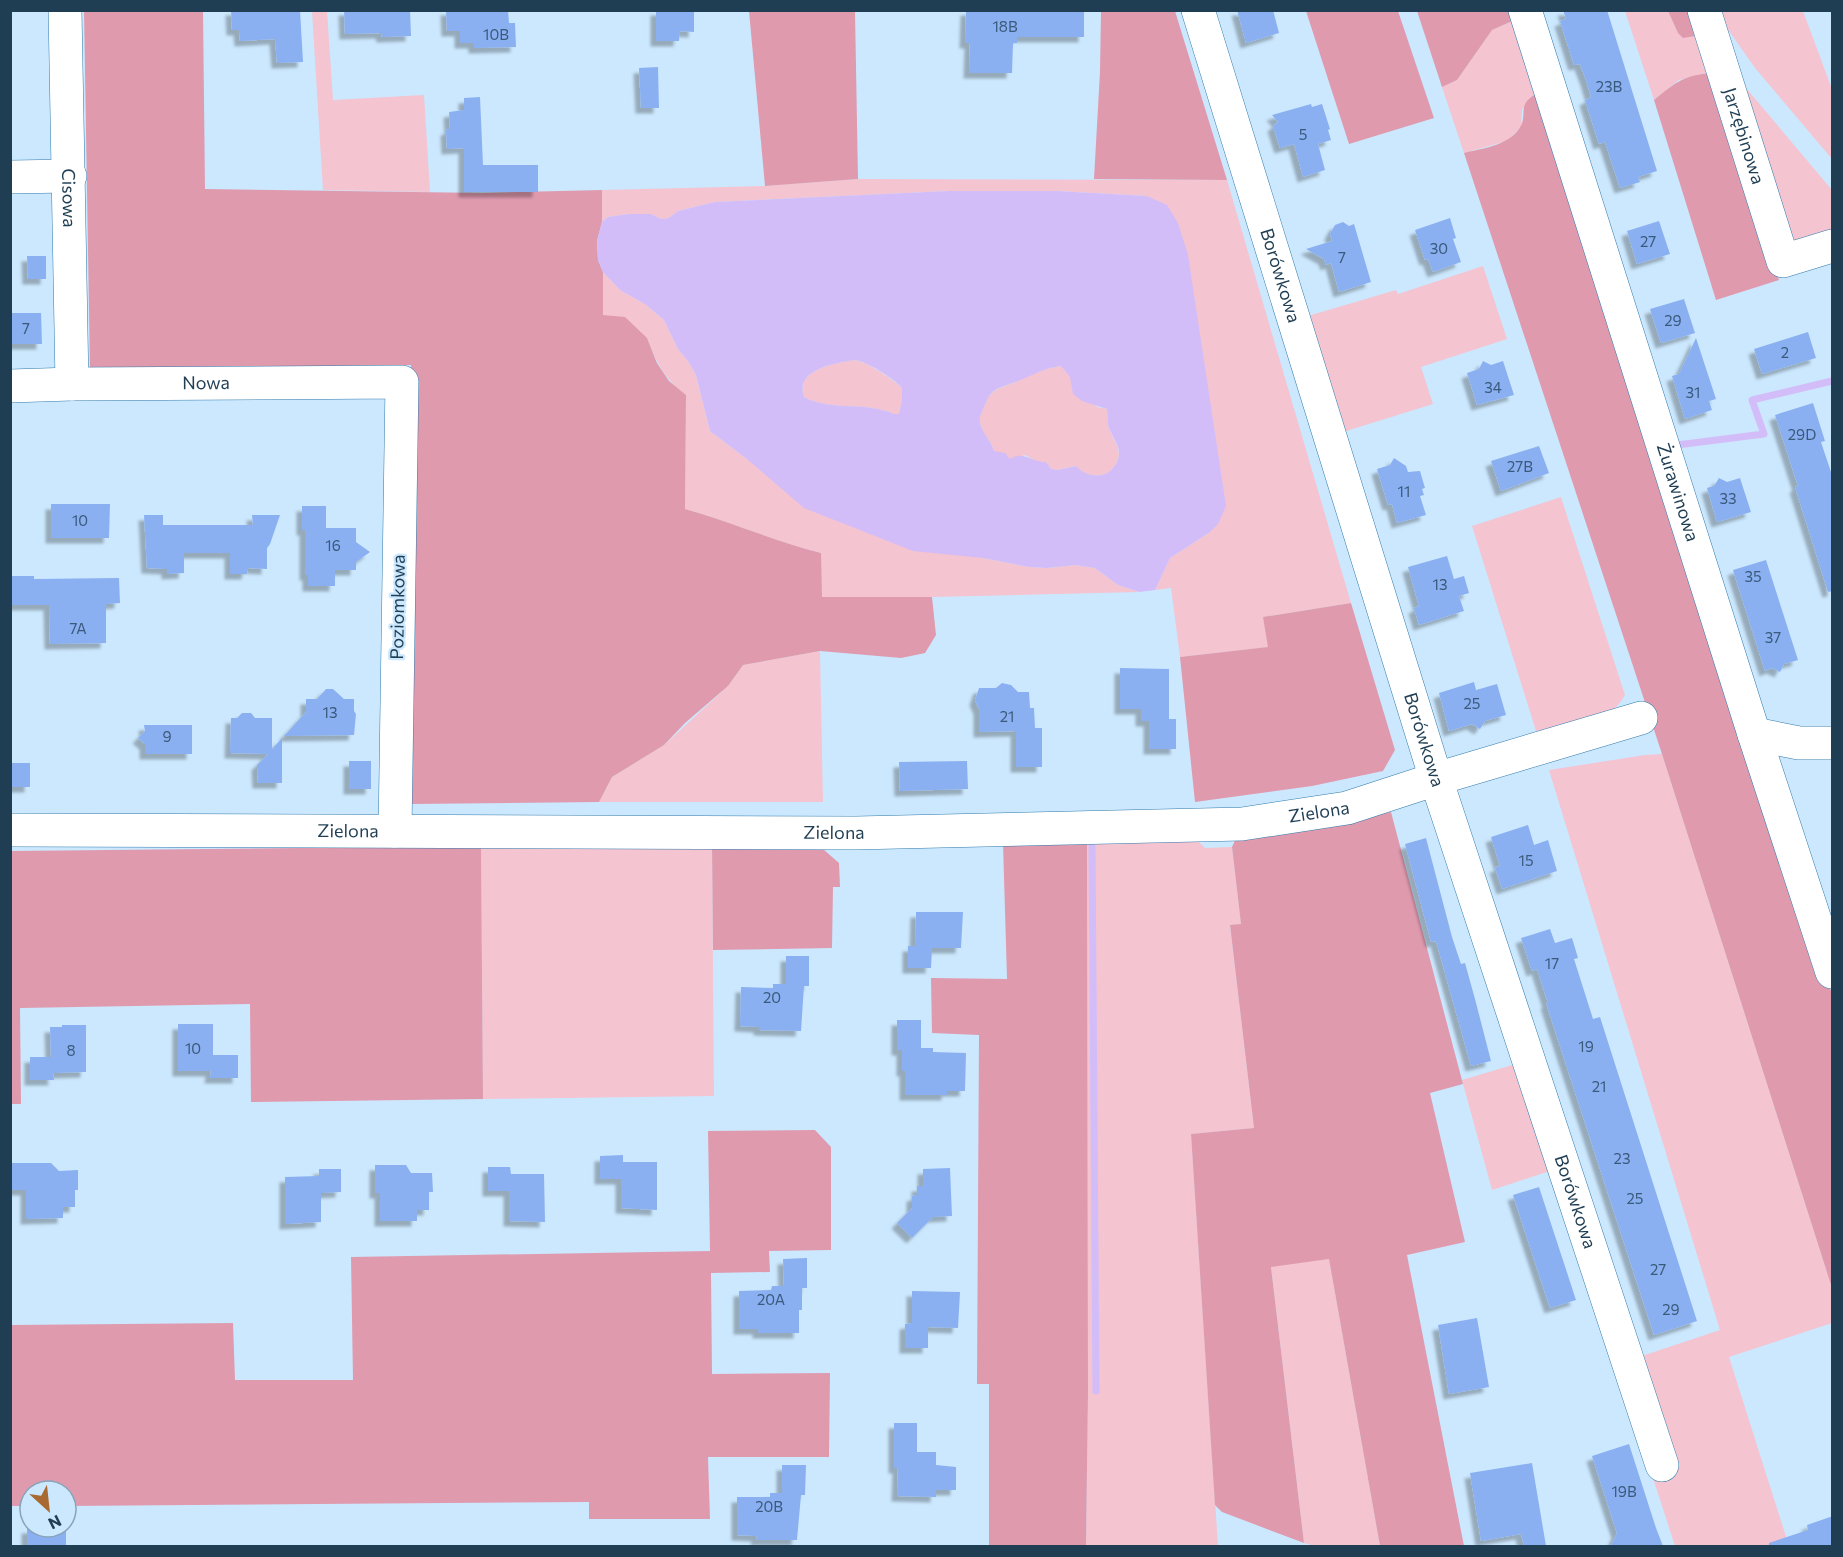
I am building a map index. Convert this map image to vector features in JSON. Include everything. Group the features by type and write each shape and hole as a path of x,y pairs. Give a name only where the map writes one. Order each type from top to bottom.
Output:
{"street":[{"name":"Cisowa","path":"65,10 70,176 72,384"},
{"name":"Borówkowa","path":"1198,10 1436,779 1662,1465"},
{"name":"Żurawinowa","path":"1525,10 1754,734 1833,972"},
{"name":"Jarzębinowa","path":"1704,10 1783,261 1833,246"},
{"path":"10,177 70,176"},
{"name":"Nowa","path":"10,386 402,382"},
{"name":"Poziomkowa","path":"395,831 402,382"},
{"name":"Zielona","path":"10,830 856,833 1242,824 1347,808 1641,718"},
{"path":"1754,734 1799,743 1833,743"}],"shaded area":[{"path":"84,11 203,11 205,189 483,193 602,190 602,222 597,241 598,260 603,272 603,315 625,317 647,338 657,363 669,381 686,395 685,509 821,553 822,597 932,597 936,635 925,653 901,658 820,651 743,665 728,686 685,723 664,745 612,777 599,802 410,804 411,365 90,369"},
{"path":"312,11 327,11 333,100 424,95 430,192 323,190"},
{"path":"749,11 855,11 858,179 765,186"},
{"path":"1101,11 1175,11 1227,180 1094,179"},
{"path":"1306,11 1398,11 1434,118 1349,144"},
{"path":"1417,11 1516,11 1519,18 1492,30 1457,80 1442,87"},
{"path":"1625,11 1668,11 1678,33 1701,35 1713,73 1679,80 1654,100"},
{"path":"1668,11 1693,11 1701,35 1683,38 1678,33"},
{"path":"1715,11 1803,11 1832,89 1832,159 1755,68"},
{"path":"1519,18 1542,91 1522,109 1521,127 1507,141 1464,153 1442,87 1457,80 1492,30"},
{"path":"1713,73 1779,280 1716,300 1654,100 1681,80"},
{"path":"1741,82 1832,190 1832,232 1785,246"},
{"path":"1542,91 1647,428 1832,994 1832,1288 1662,754 1464,153 1494,146 1514,135 1522,123 1528,100"},
{"path":"858,179 1227,180 1351,603 1264,617 1269,647 1180,657 1171,588 1155,590 1170,558 1210,532 1147,196 1056,191 949,191 715,202 678,211 669,218 661,219 651,214 629,214 608,217 602,222 602,190 765,186"},
{"path":"949,191 1056,191 1147,196 1167,205 1178,223 1188,255 1226,506 1218,524 1210,532 1170,558 1155,590 1139,592 1118,585 1095,568 1075,565 1029,567 983,558 913,551 804,508 710,431 696,375 678,349 664,320 645,304 620,290 603,272 598,260 597,241 602,222 608,217 651,214 661,219 669,218 678,211 715,202","holes":["854,360 866,363 880,371 902,388 899,414 872,408 826,404 804,397 805,380 811,374 818,369","1061,366 1070,377 1073,394 1082,401 1107,409 1108,426 1119,453 1117,463 1108,473 1091,475 1076,466 1058,470 1051,469 1046,462 1024,456 1010,459 1005,453 994,451 981,426 981,413 989,396 995,390 1044,370"]},
{"path":"1483,266 1507,339 1421,367 1433,404 1343,432 1308,316 1396,290 1398,294"},
{"path":"603,272 620,290 645,304 664,320 678,349 696,375 710,431 747,459 983,558 1029,567 1075,565 1095,568 1118,585 1139,592 821,597 821,553 685,509 686,395 662,370 647,338 603,315"},
{"path":"854,360 879,371 902,388 899,414 872,408 826,404 804,397 805,380 811,374 827,366"},
{"path":"1061,366 1097,407 1107,409 1108,426 1119,453 1117,463 1108,473 1091,475 1075,466 1058,470 1051,469 1046,462 1040,463 1025,455 1010,460 994,451 981,426 981,413 989,396 995,390 1049,368"},
{"path":"1561,497 1625,695 1608,714 1598,719 1574,726 1536,731 1472,526"},
{"path":"1351,603 1395,750 1383,771 1312,786 1195,802 1180,657 1268,647 1263,617"},
{"path":"820,651 823,802 599,802 612,777 664,745 728,686 743,665"},
{"path":"1662,754 1832,1288 1832,1323 1729,1357 1789,1546 1675,1546 1652,1475 1636,1358 1720,1330 1549,770"},
{"path":"1391,812 1463,1084 1430,1093 1465,1242 1407,1255 1464,1546 1380,1546 1329,1259 1271,1267 1304,1543 1222,1512 1215,1505 1191,1134 1254,1128 1230,925 1241,924 1232,847 1237,836 1322,826"},
{"path":"1197,840 1205,848 1232,847 1241,924 1230,926 1254,1128 1191,1134 1218,1546 1086,1546 1087,842"},
{"path":"815,842 839,863 840,887 833,887 832,948 713,950 712,843"},
{"path":"1087,842 1086,1546 989,1546 989,1384 977,1384 979,1035 932,1033 931,978 1007,979 1003,843"},
{"path":"712,843 714,1096 483,1099 481,846"},
{"path":"481,846 483,1099 251,1102 250,1004 20,1008 21,1104 11,1104 10,851"},
{"path":"1519,1063 1553,1170 1492,1190 1462,1080"},
{"path":"815,1130 831,1147 831,1250 769,1251 770,1272 711,1273 712,1374 830,1373 829,1457 708,1457 710,1519 589,1519 589,1502 78,1506 78,1479 18,1479 18,1506 11,1506 11,1325 233,1323 235,1380 353,1380 351,1257 710,1251 708,1131"},
{"path":"1329,1259 1380,1546 1315,1546 1304,1543 1271,1266"}],"building":[{"path":"231,10 300,10 303,62 277,63 275,39 240,41 239,30 232,30"},
{"path":"344,10 410,10 411,36 382,37 381,33 345,34"},
{"path":"446,10 508,10 509,23 515,23 516,47 474,48 474,43 460,43 460,31 447,31"},
{"path":"656,10 694,10 694,32 680,31 679,41 656,41"},
{"path":"966,10 1084,10 1084,37 1017,37 1017,43 1013,43 1012,73 969,73 970,43 965,43"},
{"path":"1237,10 1273,10 1279,33 1246,43"},
{"path":"1563,10 1607,10 1657,171 1638,177 1640,182 1620,188 1605,142 1599,144 1585,100 1591,97 1586,80 1580,64 1574,65 1560,21 1566,19"},
{"path":"658,67 659,108 641,108 639,68"},
{"path":"480,97 483,165 538,165 538,192 464,192 464,148 447,149 446,130 450,129 449,112 464,110 464,98"},
{"path":"1311,104 1312,107 1322,104 1331,140 1318,144 1325,170 1303,177 1294,144 1280,148 1273,126 1278,122 1272,115"},
{"path":"1450,218 1456,238 1453,239 1461,262 1433,272 1428,259 1425,260 1415,230"},
{"path":"1659,221 1670,254 1637,264 1627,231"},
{"path":"1343,222 1349,226 1354,224 1371,282 1339,292 1331,263 1326,265 1324,259 1306,249 1332,241 1330,234 1335,225"},
{"path":"27,256 46,256 46,279 28,279"},
{"path":"1684,299 1695,333 1661,343 1650,309"},
{"path":"10,313 41,313 42,344 10,344"},
{"path":"1808,332 1816,358 1762,374 1754,349"},
{"path":"1696,338 1716,399 1709,401 1712,410 1685,419 1672,376 1679,374"},
{"path":"1483,361 1491,365 1503,361 1514,395 1477,405 1467,373 1479,369"},
{"path":"1813,403 1825,441 1821,442 1833,478 1833,591 1828,592 1775,415"},
{"path":"1539,446 1549,473 1501,491 1491,461"},
{"path":"1394,458 1406,466 1408,472 1420,471 1425,488 1422,489 1424,495 1420,496 1426,515 1397,523 1392,504 1388,505 1377,469 1390,465"},
{"path":"1719,478 1727,482 1740,478 1751,512 1717,522 1707,488 1714,486"},
{"path":"51,504 110,504 109,538 51,538"},
{"path":"302,506 326,506 326,528 356,528 356,542 370,552 356,562 356,570 335,570 335,586 308,586 308,575 305,575 305,530 302,530"},
{"path":"144,515 163,515 163,525 253,525 252,515 280,515 267,548 267,569 248,568 247,574 230,574 230,553 184,553 184,573 167,574 167,569 147,568"},
{"path":"1447,556 1454,579 1464,576 1469,593 1459,596 1464,611 1419,625 1414,608 1419,606 1408,567"},
{"path":"1766,560 1798,660 1784,664 1780,672 1772,668 1765,671 1733,570"},
{"path":"10,576 34,576 34,579 119,578 120,603 106,604 106,643 50,644 49,605 10,605"},
{"path":"1120,668 1169,669 1169,719 1176,719 1176,749 1149,749 1149,721 1141,721 1141,709 1120,709"},
{"path":"1474,682 1476,690 1497,684 1506,715 1485,721 1480,729 1472,724 1449,731 1439,693"},
{"path":"1002,683 1011,685 1018,692 1029,692 1030,708 1034,708 1035,728 1042,728 1042,767 1016,767 1016,731 979,732 979,709 975,700 979,688 996,688"},
{"path":"326,689 333,689 344,699 354,699 356,714 354,735 284,736 306,712 306,699 317,699"},
{"path":"242,713 251,713 255,718 272,718 272,749 282,738 282,783 258,783 257,765 268,754 230,753 231,718 237,718"},
{"path":"144,725 192,725 192,754 145,754 145,744 138,738 145,731"},
{"path":"349,761 371,761 371,789 349,789"},
{"path":"967,761 968,789 900,791 899,762"},
{"path":"10,763 30,763 30,787 10,787"},
{"path":"1528,825 1534,845 1548,840 1557,871 1502,889 1495,867 1500,866 1491,837"},
{"path":"1426,838 1452,937 1461,964 1465,963 1491,1061 1471,1066 1436,941 1431,942 1405,844"},
{"path":"916,912 963,912 961,948 932,948 931,968 908,968 908,946 915,946"},
{"path":"1550,929 1555,943 1572,938 1578,958 1574,959 1593,1019 1600,1017 1697,1321 1654,1335 1537,969 1532,971 1521,938"},
{"path":"786,956 809,956 809,986 804,986 801,1031 759,1030 759,1027 740,1026 741,987 773,988 773,984 786,984"},
{"path":"897,1020 921,1020 921,1048 933,1048 933,1052 966,1053 965,1091 947,1091 947,1095 905,1095 902,1050 897,1050"},
{"path":"178,1024 213,1024 213,1055 238,1055 238,1078 210,1078 211,1071 178,1071"},
{"path":"62,1025 86,1025 86,1072 53,1073 54,1080 30,1080 30,1057 51,1057 50,1027 62,1027"},
{"path":"623,1155 623,1162 657,1162 657,1210 621,1208 621,1179 600,1179 600,1156"},
{"path":"10,1163 51,1163 59,1171 78,1170 75,1207 63,1207 63,1218 26,1219 26,1190 10,1190"},
{"path":"375,1165 406,1165 411,1173 432,1173 433,1192 429,1192 429,1210 417,1210 417,1221 380,1221 380,1193 375,1193"},
{"path":"488,1167 510,1167 511,1174 544,1174 545,1222 509,1221 509,1191 488,1191"},
{"path":"950,1168 952,1216 933,1217 912,1238 897,1223 912,1208 912,1196 917,1195 917,1186 923,1186 923,1169"},
{"path":"319,1169 341,1169 341,1192 321,1193 321,1222 285,1224 285,1177 319,1176"},
{"path":"1539,1187 1576,1300 1550,1308 1513,1195"},
{"path":"807,1258 807,1288 802,1288 799,1333 758,1333 758,1329 739,1329 739,1291 771,1290 772,1286 784,1286 783,1259"},
{"path":"912,1291 960,1292 958,1328 928,1327 928,1348 905,1348 905,1324 912,1323"},
{"path":"1477,1318 1489,1387 1449,1394 1438,1325"},
{"path":"894,1423 917,1423 917,1452 936,1452 936,1465 956,1467 956,1490 936,1490 936,1497 897,1496 898,1468 894,1468"},
{"path":"1629,1444 1663,1546 1611,1546 1617,1533 1592,1456"},
{"path":"1532,1463 1546,1546 1524,1546 1521,1534 1481,1541 1470,1473"},
{"path":"782,1465 806,1465 805,1495 801,1495 797,1540 756,1540 757,1536 737,1535 737,1497 770,1497 770,1493 782,1493"},
{"path":"1833,1516 1833,1546 1769,1546 1769,1543 1808,1530 1807,1525"},
{"path":"27,1539 66,1539 66,1546 27,1546"}],"waterway":[{"path":"1677,445 1764,434 1752,400 1832,381"},
{"path":"1092,847 1096,1391"}]}
